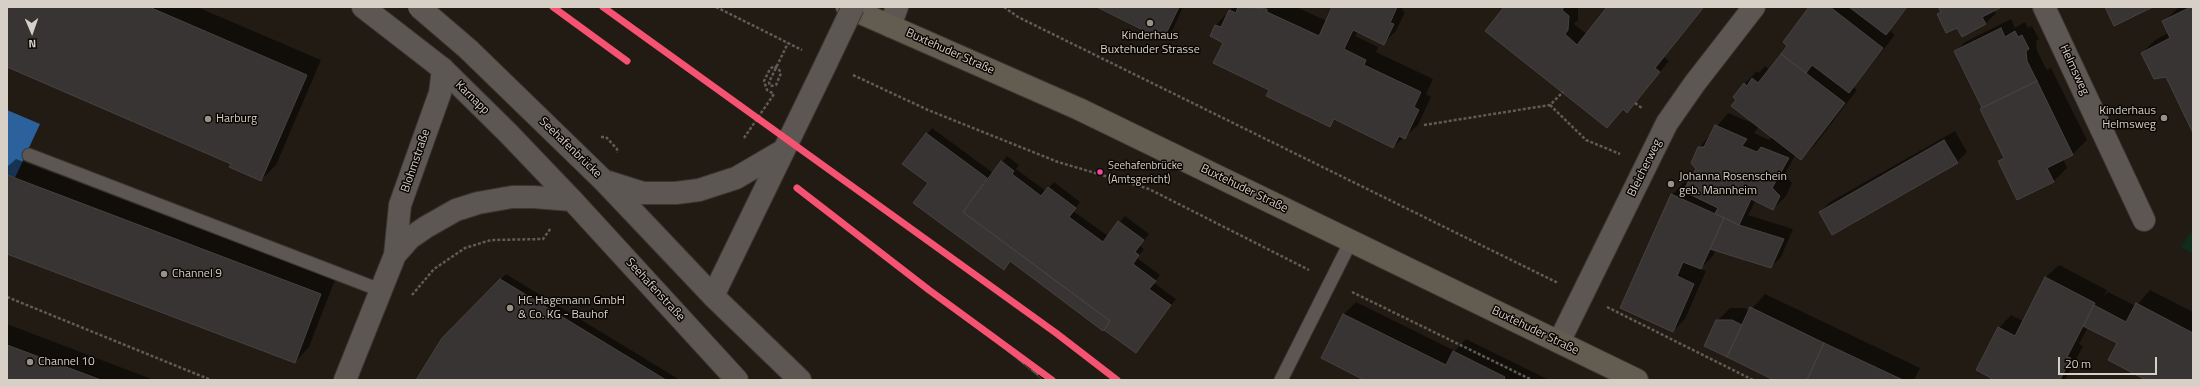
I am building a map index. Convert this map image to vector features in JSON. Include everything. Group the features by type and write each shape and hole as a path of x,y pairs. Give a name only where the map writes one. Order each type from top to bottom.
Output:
{"main road":[{"name":"Buxtehuder Straße","path":"847,7 893,16 1079,109 1637,380"}],"street":[{"name":"Karnapp","path":"363,7 443,69 508,133 572,200"},
{"name":"Seehafenbrücke","path":"419,7 468,49 603,180 713,296 800,380"},
{"path":"713,296 853,7"},
{"name":"Bleicherweg","path":"1559,342 1667,123 1695,83 1754,7"},
{"name":"Helmsweg","path":"2044,7 2144,220"},
{"name":"Blohmstraße","path":"345,380 395,255 400,205 440,93 443,69"},
{"path":"603,180 643,193 676,193 700,190 736,178 784,150"},
{"name":"Blohmstraße","path":"395,255 410,238 426,227 456,210 478,203 512,197 572,200"},
{"name":"Seehafenstraße","path":"572,200 738,380"}],"lane":[{"path":"29,155 380,290"},
{"path":"1281,380 1351,241"}],"path":[{"path":"1004,7 1018,17 1304,157 1499,255 1583,294 1753,380"},
{"path":"743,140 774,94 767,90 764,81 770,69 774,66 778,68 781,74 776,85 770,86 769,82 776,68 779,62 788,43"},
{"path":"1424,125 1550,105 1562,92"},
{"path":"1635,103 1640,107"},
{"path":"1550,105 1586,140 1647,165"},
{"path":"928,110 1058,162 1149,189 1331,282 1532,380"},
{"path":"408,302 425,277 450,256 465,248 491,240 543,239"},
{"path":"7,297 211,380"}],"green space":[{"path":"2193,229 2193,254 2181,247"}],"water":[{"path":"7,110 40,124 7,195"}],"building":[{"name":"Harburg","path":"7,7 149,7 307,75 261,181 229,167 231,164 7,67"},
{"name":"Kinderhaus Buxtehuder Strasse","path":"1097,7 1179,7 1163,40"},
{"path":"1238,7 1267,9 1267,12 1319,36 1332,7 1397,7 1390,23 1394,24 1384,45 1353,30 1344,49 1366,60 1364,65 1421,92 1414,107 1419,110 1405,139 1399,136 1393,148 1334,119 1330,127 1266,96 1269,90 1213,63 1223,43 1210,36 1215,25 1221,27 1229,10 1236,13"},
{"path":"1504,7 1564,7 1562,10 1569,16 1568,30 1565,34 1577,45 1607,7 1704,7 1655,68 1660,72 1627,113 1623,109 1607,128 1485,31"},
{"path":"1809,7 1830,7 1883,48 1849,93 1812,65 1806,73 1781,54 1787,46 1783,42"},
{"path":"1849,7 1907,7 1886,35"},
{"path":"1938,7 2002,7 1982,17 1986,24 1962,37 1957,28 1946,33 1937,14 1941,12"},
{"path":"2105,7 2153,7 2114,26"},
{"path":"2193,7 2193,133 2166,77 2154,79 2141,53 2170,38 2162,21"},
{"path":"2001,28 2005,37 2015,31 2018,37 2022,35 2029,49 2026,51 2027,61 2037,81 1982,108 1954,51"},
{"path":"1781,54 1845,103 1801,160 1731,106 1736,100 1733,97 1744,83 1747,86 1752,78 1758,83"},
{"path":"2037,81 2073,155 2047,168 2054,182 2017,200 1998,161 2004,158 1980,109"},
{"path":"1715,125 1747,139 1742,146 1757,152 1761,147 1789,158 1772,188 1780,196 1773,210 1751,199 1739,225 1715,213 1718,208 1683,191 1696,169 1691,163 1698,147 1704,147"},
{"path":"926,133 987,178 963,212 1110,321 1103,331 1010,261 1004,270 913,203 928,183 902,164"},
{"path":"1944,140 1958,163 1832,235 1819,212"},
{"path":"1001,161 1014,171 1012,174 1041,196 1048,187 1076,208 1069,217 1103,242 1118,221 1144,240 1135,252 1139,255 1133,264 1156,281 1149,289 1171,305 1136,353 1104,330 1110,321 963,212"},
{"name":"Channel 9","path":"7,175 321,294 295,363 7,254"},
{"path":"1671,194 1724,218 1701,269 1683,262 1677,276 1694,284 1673,332 1620,308"},
{"path":"1724,218 1739,225 1784,239 1771,268 1710,249"},
{"path":"2045,277 2095,303 2067,357 2071,358 2060,380 1990,380 1991,378 1976,370 1998,327 2015,336"},
{"name":"HC Hagemann GmbH & Co. KG - Bauhof","path":"500,279 666,380 416,380 442,338"},
{"path":"2136,303 2193,333 2193,380 2146,380 2108,360 2117,343 2083,326 2094,305 2126,322"},
{"path":"1750,307 1824,343 1807,380 1774,380 1727,357"},
{"path":"1343,314 1446,365 1453,351 1505,377 1504,380 1364,380 1321,358"},
{"path":"1716,320 1732,320 1742,325 1727,357 1704,346"},
{"path":"1824,343 1903,380 1807,380"},
{"name":"Channel 10","path":"7,345 101,380 7,380"}],"railway":[{"path":"983,329 1046,380"}],"transit line":[{"path":"553,7 627,61"},
{"path":"603,7 1056,333 1117,380"},
{"path":"797,188 929,290 1052,380"}],"place":[{"name":"Kinderhaus Buxtehuder Strasse","path":"1150,23"},
{"name":"Kinderhaus Helmsweg","path":"2164,118"},
{"name":"Harburg","path":"208,119"},
{"name":"Seehafenbrücke (Amtsgericht)","path":"1100,172"},
{"name":"Johanna Rosenschein geb. Mannheim","path":"1671,184"},
{"name":"Channel 9","path":"164,274"},
{"name":"HC Hagemann GmbH & Co. KG - Bauhof","path":"510,308"},
{"name":"Channel 10","path":"30,362"}]}
